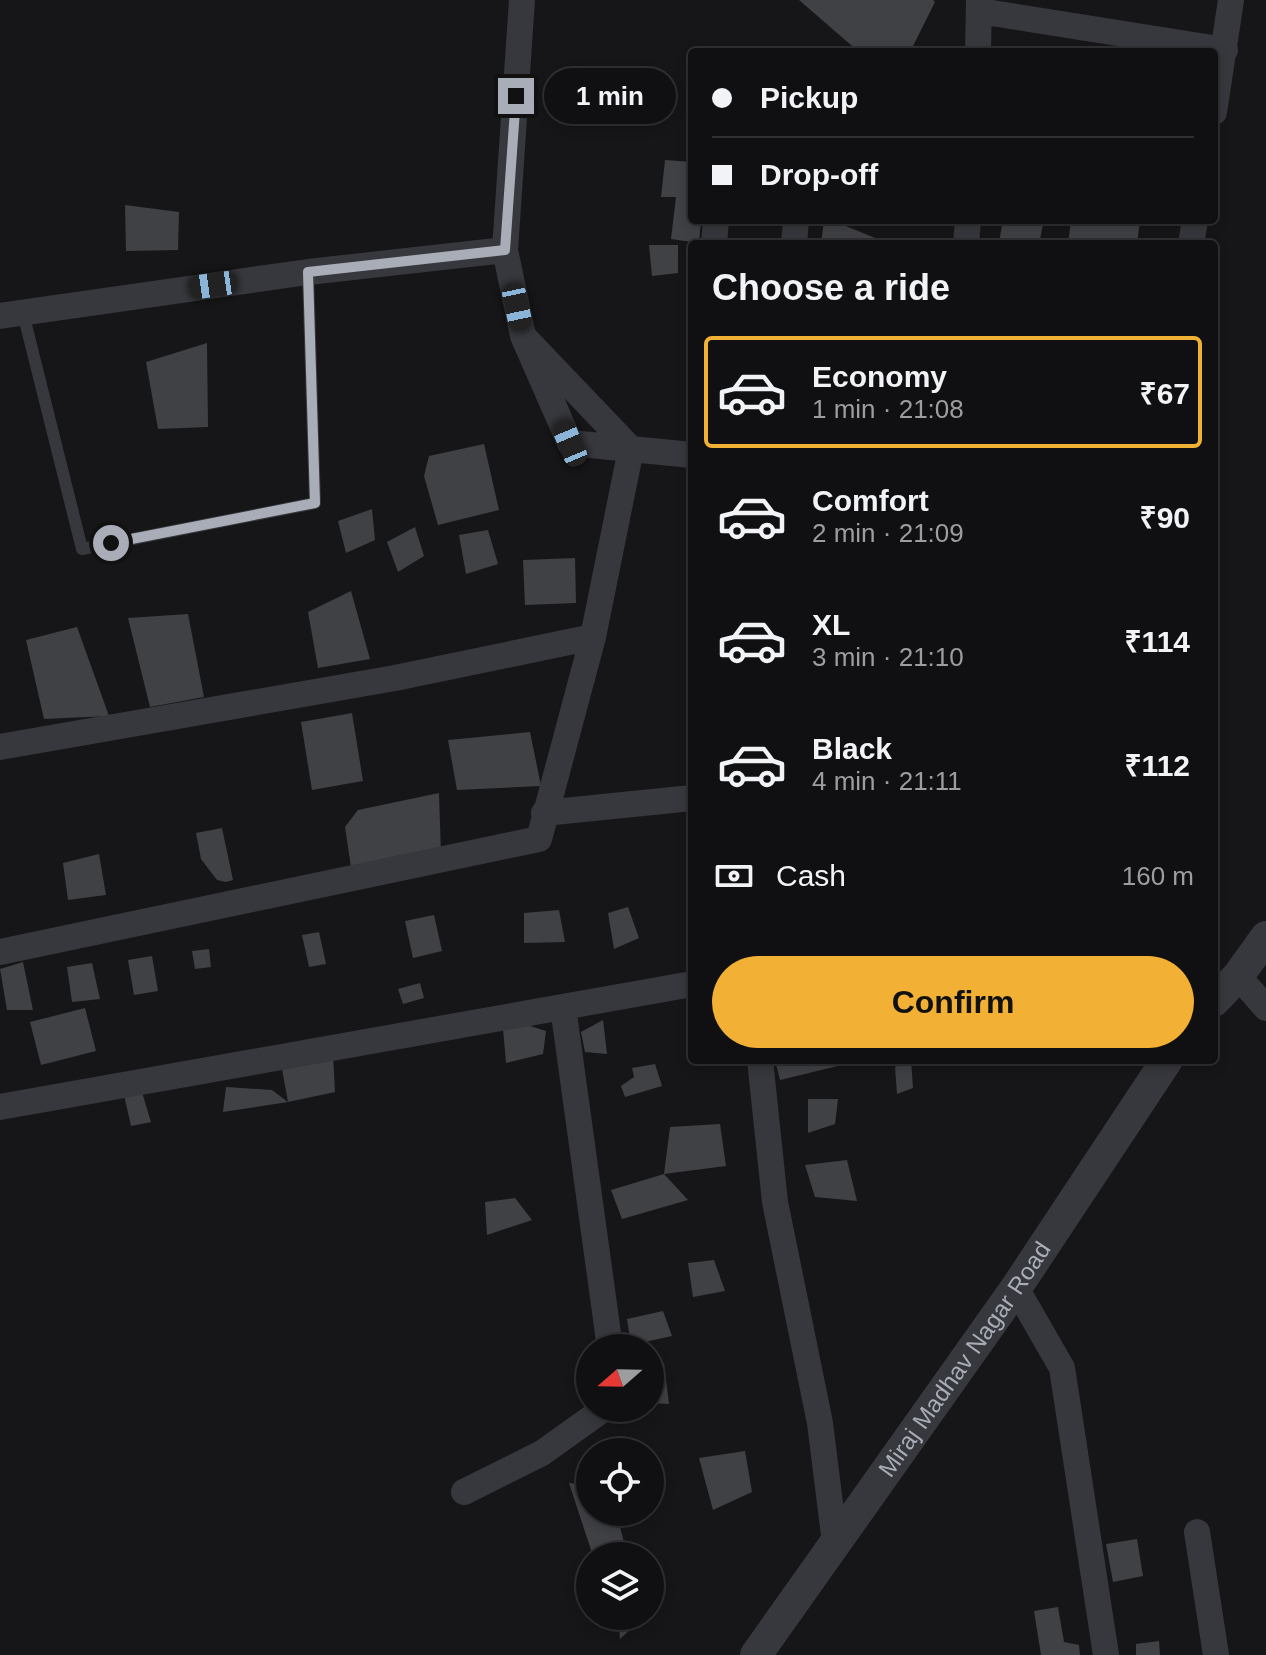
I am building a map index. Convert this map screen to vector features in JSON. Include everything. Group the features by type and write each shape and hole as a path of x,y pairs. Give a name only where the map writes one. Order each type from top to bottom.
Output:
{"street":[{"path":"522,0 505,250 523,336 570,443 688,455"},
{"path":"1218,89 1231,0"},
{"path":"978,48 979,6 1214,48"},
{"path":"1218,49 1225,50"},
{"path":"12,314 308,272 505,250"},
{"path":"523,336 631,449"},
{"path":"0,952 539,839 593,637 631,449"},
{"path":"0,747 395,678 593,637"},
{"path":"544,813 688,798"},
{"path":"1218,997 1238,976 1266,937"},
{"path":"1238,976 1266,1008"},
{"path":"0,1107 688,985"},
{"path":"563,1007 608,1334"},
{"path":"760,1064 775,1202 820,1423 835,1543"},
{"name":"Miraj Madhav Nagar Road","path":"756,1655 1016,1288 1164,1064"},
{"path":"1016,1288 1062,1368 1106,1655"},
{"path":"464,1492 542,1453 585,1422"},
{"path":"1197,1532 1216,1655"}],"lane":[{"path":"12,314 82,549 315,503 308,272"}],"building":[{"path":"799,0 935,2 912,48 854,48"},
{"path":"665,160 688,162 688,224 701,224 699,240 671,239 676,197 661,197"},
{"path":"125,205 179,212 178,250 126,251"},
{"path":"824,224 841,224 880,240 822,240"},
{"path":"1002,224 1043,224 1040,240 999,240"},
{"path":"1070,224 1140,224 1138,240 1068,240"},
{"path":"649,245 678,245 678,273 652,276"},
{"path":"207,343 208,427 158,429 146,362"},
{"path":"484,444 499,510 438,525 424,476 429,456"},
{"path":"372,509 375,540 346,553 338,521"},
{"path":"415,527 424,556 398,572 387,542"},
{"path":"488,530 498,564 466,574 459,535"},
{"path":"575,558 576,603 525,605 523,560"},
{"path":"351,591 370,659 318,668 308,612"},
{"path":"188,614 204,697 150,707 128,618"},
{"path":"77,627 109,716 44,719 26,640"},
{"path":"352,713 363,781 312,790 301,722"},
{"path":"530,732 541,786 457,790 448,740"},
{"path":"439,793 441,854 351,867 345,827 358,810"},
{"path":"222,828 233,880 226,882 217,880 201,859 196,833"},
{"path":"99,854 106,895 68,900 63,863"},
{"path":"628,907 639,938 614,949 608,913"},
{"path":"559,910 565,942 524,943 524,913"},
{"path":"434,915 442,951 413,958 405,921"},
{"path":"319,932 326,964 309,967 302,935"},
{"path":"209,949 211,967 195,969 192,951"},
{"path":"152,956 158,991 134,995 128,960"},
{"path":"23,962 33,1010 7,1010 0,969"},
{"path":"92,963 100,999 72,1002 67,967"},
{"path":"420,983 424,998 403,1004 398,989"},
{"path":"85,1008 96,1051 41,1065 30,1022"},
{"path":"502,1017 546,1031 543,1054 506,1063"},
{"path":"603,1020 607,1054 585,1052 581,1032"},
{"path":"333,1054 335,1092 288,1102 282,1069"},
{"path":"655,1064 662,1086 625,1097 621,1086 634,1077 632,1068"},
{"path":"776,1064 842,1064 842,1065 780,1080"},
{"path":"911,1064 913,1088 897,1094 895,1067"},
{"path":"226,1087 272,1090 288,1102 223,1112"},
{"path":"141,1089 151,1122 131,1126 124,1095"},
{"path":"808,1099 838,1099 835,1124 808,1133"},
{"path":"720,1124 726,1166 664,1174 670,1127"},
{"path":"847,1160 857,1201 815,1197 805,1165"},
{"path":"664,1174 688,1200 622,1219 611,1190"},
{"path":"515,1198 532,1220 487,1235 485,1202"},
{"path":"714,1260 725,1291 693,1297 688,1263"},
{"path":"663,1311 672,1336 629,1334 627,1319"},
{"path":"664,1363 669,1404 664,1404"},
{"path":"745,1451 752,1492 713,1510 699,1458"},
{"path":"569,1483 576,1484 576,1504"},
{"path":"583,1526 620,1526 624,1542 588,1542"},
{"path":"1137,1539 1143,1576 1113,1582 1106,1544"},
{"path":"1058,1607 1064,1642 1079,1645 1080,1655 1041,1655 1034,1611"},
{"path":"619,1630 630,1630 620,1639"},
{"path":"1159,1641 1160,1655 1136,1655 1136,1644"}],"route":[{"path":"111,543 315,503 308,272 505,250 516,96"}]}
